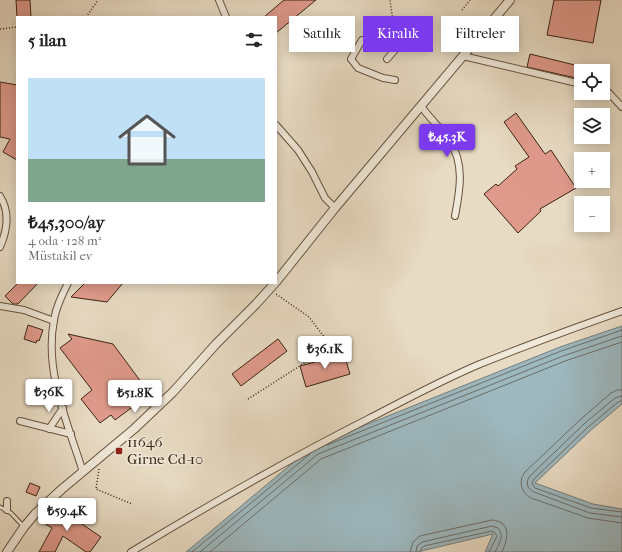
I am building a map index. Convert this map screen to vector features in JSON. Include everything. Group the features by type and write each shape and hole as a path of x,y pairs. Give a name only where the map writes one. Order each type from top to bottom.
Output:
{"street":[{"path":"219,0 226,16"},
{"path":"277,280 335,208 510,0"},
{"path":"363,40 351,59 358,68 383,78 395,80"},
{"path":"387,59 393,52"},
{"path":"463,56 574,82"},
{"path":"610,94 622,106"},
{"path":"421,106 429,118 449,140 457,158 460,176 455,216"},
{"path":"277,126 298,150 312,172 325,198 335,208"},
{"path":"0,196 4,203 7,223 0,246"},
{"path":"0,229 0,246"},
{"path":"68,284 58,304 54,321 51,355 55,385 83,472"},
{"path":"7,552 35,514 134,429 173,392 216,344 273,285"},
{"path":"0,306 24,310 54,321"},
{"path":"131,552 204,508 308,450 407,399 479,365 568,330 622,311"},
{"path":"37,388 59,396"},
{"path":"49,429 63,408"},
{"path":"20,421 71,434"},
{"path":"6,501 7,510"}],"lane":[{"path":"0,507 7,510 24,527"}],"path":[{"path":"87,16 98,0"},
{"path":"390,0 392,16"},
{"path":"462,10 470,0"},
{"path":"0,29 16,27"},
{"path":"248,399 331,346 309,317 273,285"},
{"path":"101,457 96,489 132,504"}],"water":[{"path":"622,326 622,404 591,430 535,483 593,504 622,509 622,552 485,552 493,534 417,552 186,552 313,446 560,347"}],"building":[{"path":"16,0 30,0 31,16 17,16"},
{"path":"284,0 316,0 297,16 289,16 289,22 277,32 277,16 265,16"},
{"path":"554,0 601,0 593,43 547,35"},
{"path":"530,54 574,65 574,78 527,67"},
{"path":"0,82 16,85 16,159 3,152 10,139 0,137"},
{"path":"516,113 545,154 551,150 574,185 574,188 576,188 540,209 541,211 518,233 484,194 496,184 498,186 517,169 515,166 529,157 504,122"},
{"path":"17,284 37,284 18,304 13,304 5,296"},
{"path":"84,284 122,284 107,302 71,297"},
{"path":"28,325 43,330 39,341 37,340 36,343 24,339"},
{"path":"68,334 113,344 150,394 115,420 111,415 100,423 81,399 92,390 60,348 72,339"},
{"path":"278,339 287,351 241,386 232,374"},
{"path":"344,354 350,374 306,387 300,366"},
{"path":"30,483 40,487 36,496 26,492"},
{"path":"54,505 101,537 90,552 86,552 63,536 55,552 39,552 52,528 42,522"}],"place":[{"name":"11646 Girne Cd-10","path":"119,451"}]}
